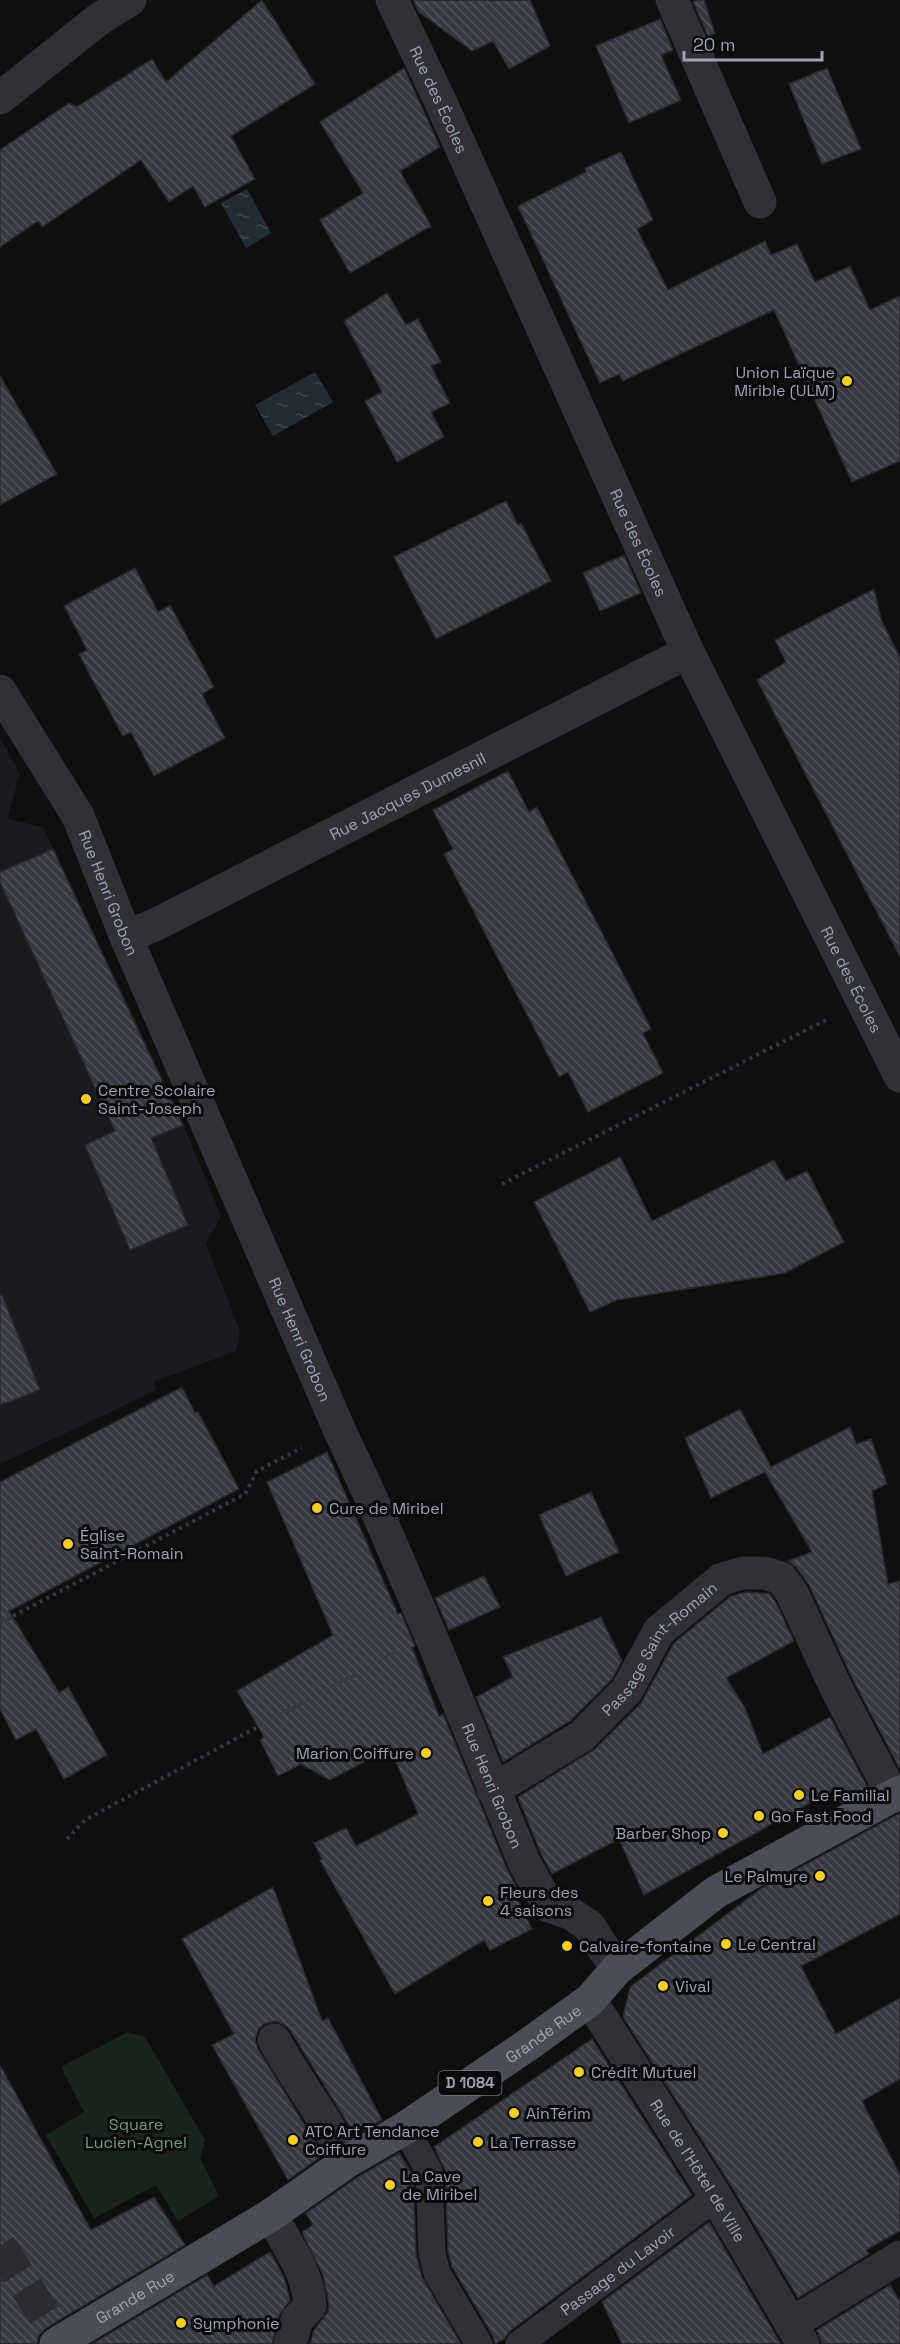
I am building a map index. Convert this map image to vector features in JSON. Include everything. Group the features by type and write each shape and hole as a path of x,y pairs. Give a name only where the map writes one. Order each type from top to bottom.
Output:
{"main road":[{"name":"Grande Rue","path":"60,2343 271,2215 348,2161 405,2127 529,2044 590,2000 617,1968 716,1893 896,1794"}],"street":[{"path":"0,98 99,19 130,0"},
{"name":"Rue des Écoles","path":"392,0 688,652 900,1076"},
{"path":"672,0 760,202"},
{"name":"Rue Jacques Dumesnil","path":"126,937 157,924 688,652"},
{"name":"Rue Henri Grobon","path":"0,691 78,816 126,937 339,1429 374,1502 524,1862 549,1906 570,1913 589,1926 617,1968"},
{"name":"Passage Saint-Romain","path":"493,1790 582,1736 627,1690 659,1630 722,1579 743,1573 765,1573 780,1578 792,1593 837,1690 896,1794"},
{"name":"Rue de l'Hôtel de Ville","path":"590,2000 716,2197 797,2334"},
{"path":"274,2040 289,2068 330,2129 348,2161"},
{"path":"271,2215 310,2290 310,2306 297,2320 290,2344"},
{"path":"797,2334 900,2258"}],"lane":[{"path":"405,2127 429,2171 432,2253 437,2273 479,2344"},
{"name":"Passage du Lavoir","path":"519,2344 716,2197"}],"path":[{"path":"502,1184 862,1002"},
{"path":"0,1623 245,1494 258,1471 339,1429"},
{"path":"67,1839 85,1820 430,1634"}],"shaded area":[{"name":"Centre Scolaire Saint-Joseph","path":"0,738 20,774 7,819 43,827 176,1107 221,1216 206,1244 240,1331 236,1351 153,1382 157,1390 0,1464"}],"green space":[{"name":"Square Lucien-Agnel","path":"128,2032 145,2037 205,2140 200,2158 219,2196 178,2221 156,2185 94,2218 46,2135 84,2112 61,2067"}],"water":[{"path":"247,189 271,233 246,248 221,203"},
{"path":"315,372 333,402 273,436 255,405"}],"building":[{"path":"262,0 315,84 231,136 255,179 205,207 193,186 169,202 141,160 42,227 38,221 0,247 0,150 69,103 77,107 152,59 166,82"},
{"path":"413,0 530,0 550,46 509,69 493,41 472,51 419,12"},
{"path":"704,0 715,33 708,36 693,2"},
{"path":"660,19 673,50 661,55 681,100 629,123 596,46"},
{"path":"404,68 440,147 400,171 431,226 350,273 320,220 363,193 320,122"},
{"path":"827,68 861,149 822,164 789,84"},
{"path":"621,152 653,220 637,229 668,290 765,241 771,255 797,244 815,282 850,266 870,310 900,296 900,461 852,482 774,310 623,381 619,374 600,383 518,206 586,172 585,168"},
{"path":"387,293 406,325 418,319 441,362 431,366 450,403 431,412 444,437 397,462 365,401 382,392 344,321"},
{"path":"0,376 57,474 0,505"},
{"path":"506,501 518,525 521,523 551,581 436,639 394,557"},
{"path":"624,555 641,593 600,611 583,573"},
{"path":"135,568 158,612 170,605 214,687 202,694 225,738 154,776 131,732 123,736 93,681 79,654 87,650 64,606"},
{"path":"874,589 881,619 900,658 900,957 757,680 786,662 775,640"},
{"path":"508,771 529,812 537,807 634,995 651,1029 643,1033 663,1073 588,1112 568,1072 559,1077 444,854 453,849 433,810"},
{"path":"53,849 183,1125 151,1138 188,1225 130,1250 85,1145 115,1131 0,882 0,872"},
{"path":"620,1157 652,1221 774,1160 786,1181 807,1171 844,1242 785,1273 617,1300 590,1312 534,1202"},
{"path":"0,1295 2,1295 40,1390 0,1405"},
{"name":"Église Saint-Romain","path":"182,1387 239,1489 9,1611 59,1693 68,1687 107,1755 64,1779 36,1729 16,1740 0,1709 0,1482"},
{"path":"740,1409 771,1467 850,1427 856,1444 871,1439 887,1484 872,1491 888,1584 900,1581 900,1769 854,1682 809,1585 796,1567 788,1561 812,1552 765,1472 711,1498 685,1438"},
{"path":"327,1452 398,1614 401,1613 439,1716 443,1714 507,1869 519,1892 515,1894 532,1929 490,1950 484,1940 395,1994 320,1860 322,1859 314,1843 346,1828 356,1846 418,1814 390,1748 330,1780 301,1764 278,1776 260,1740 264,1737 237,1691 333,1635 267,1482"},
{"path":"591,1492 619,1552 566,1576 539,1515"},
{"path":"484,1576 500,1607 449,1630 435,1598"},
{"path":"746,1592 770,1594 794,1641 726,1678 745,1708 763,1754 830,1717 868,1788 841,1803 833,1790 644,1895 619,1839 552,1874 541,1854 518,1797 595,1749 641,1703 674,1643 731,1596"},
{"path":"601,1617 622,1661 612,1679 570,1721 503,1762 476,1697 513,1677 503,1657"},
{"path":"900,1813 900,1914 801,1966 836,2034 900,1998 900,2079 862,2101 900,2175 900,2231 866,2250 869,2254 798,2298 732,2187 623,2017 630,1987 762,1888"},
{"path":"273,1887 322,2021 328,2018 382,2120 355,2135 290,2030 275,2021 264,2024 258,2030 255,2039 258,2049 323,2155 288,2180 212,2045 234,2034 182,1939"},
{"path":"592,2039 692,2195 495,2344 493,2336 452,2267 448,2251 445,2170 434,2147"},
{"path":"0,2065 91,2230 154,2197 185,2245 46,2328 39,2335 37,2344 0,2344"},
{"path":"399,2153 413,2175 416,2254 422,2277 461,2344 310,2344 314,2330 328,2312 329,2304 323,2275 302,2232 313,2225 306,2213 358,2177"},
{"path":"709,2222 781,2344 622,2344 602,2302"},
{"path":"270,2252 284,2277 290,2300 279,2315 272,2344 92,2344 207,2275 214,2286"},
{"path":"890,2285 900,2301 900,2344 822,2344 817,2330"}],"tunnel":[{"path":"0,2246 61,2341"}],"place":[{"name":"Union Laïque Mirible (ULM)","path":"847,381"},
{"name":"Centre Scolaire Saint-Joseph","path":"86,1099"},
{"name":"Cure de Miribel","path":"317,1508"},
{"name":"Église Saint-Romain","path":"68,1544"},
{"name":"Marion Coiffure","path":"426,1753"},
{"name":"Le Familial","path":"799,1795"},
{"name":"Go Fast Food","path":"759,1816"},
{"name":"Barber Shop","path":"723,1833"},
{"name":"Le Palmyre","path":"820,1876"},
{"name":"Fleurs des 4 saisons","path":"488,1901"},
{"name":"Le Central","path":"726,1944"},
{"name":"Calvaire-fontaine","path":"567,1946"},
{"name":"Vival","path":"663,1986"},
{"name":"Crédit Mutuel","path":"579,2072"},
{"name":"AinTérim","path":"514,2113"},
{"name":"ATC Art Tendance Coiffure","path":"293,2140"},
{"name":"La Terrasse","path":"478,2142"},
{"name":"La Cave de Miribel","path":"390,2185"},
{"name":"Symphonie","path":"181,2323"}]}
